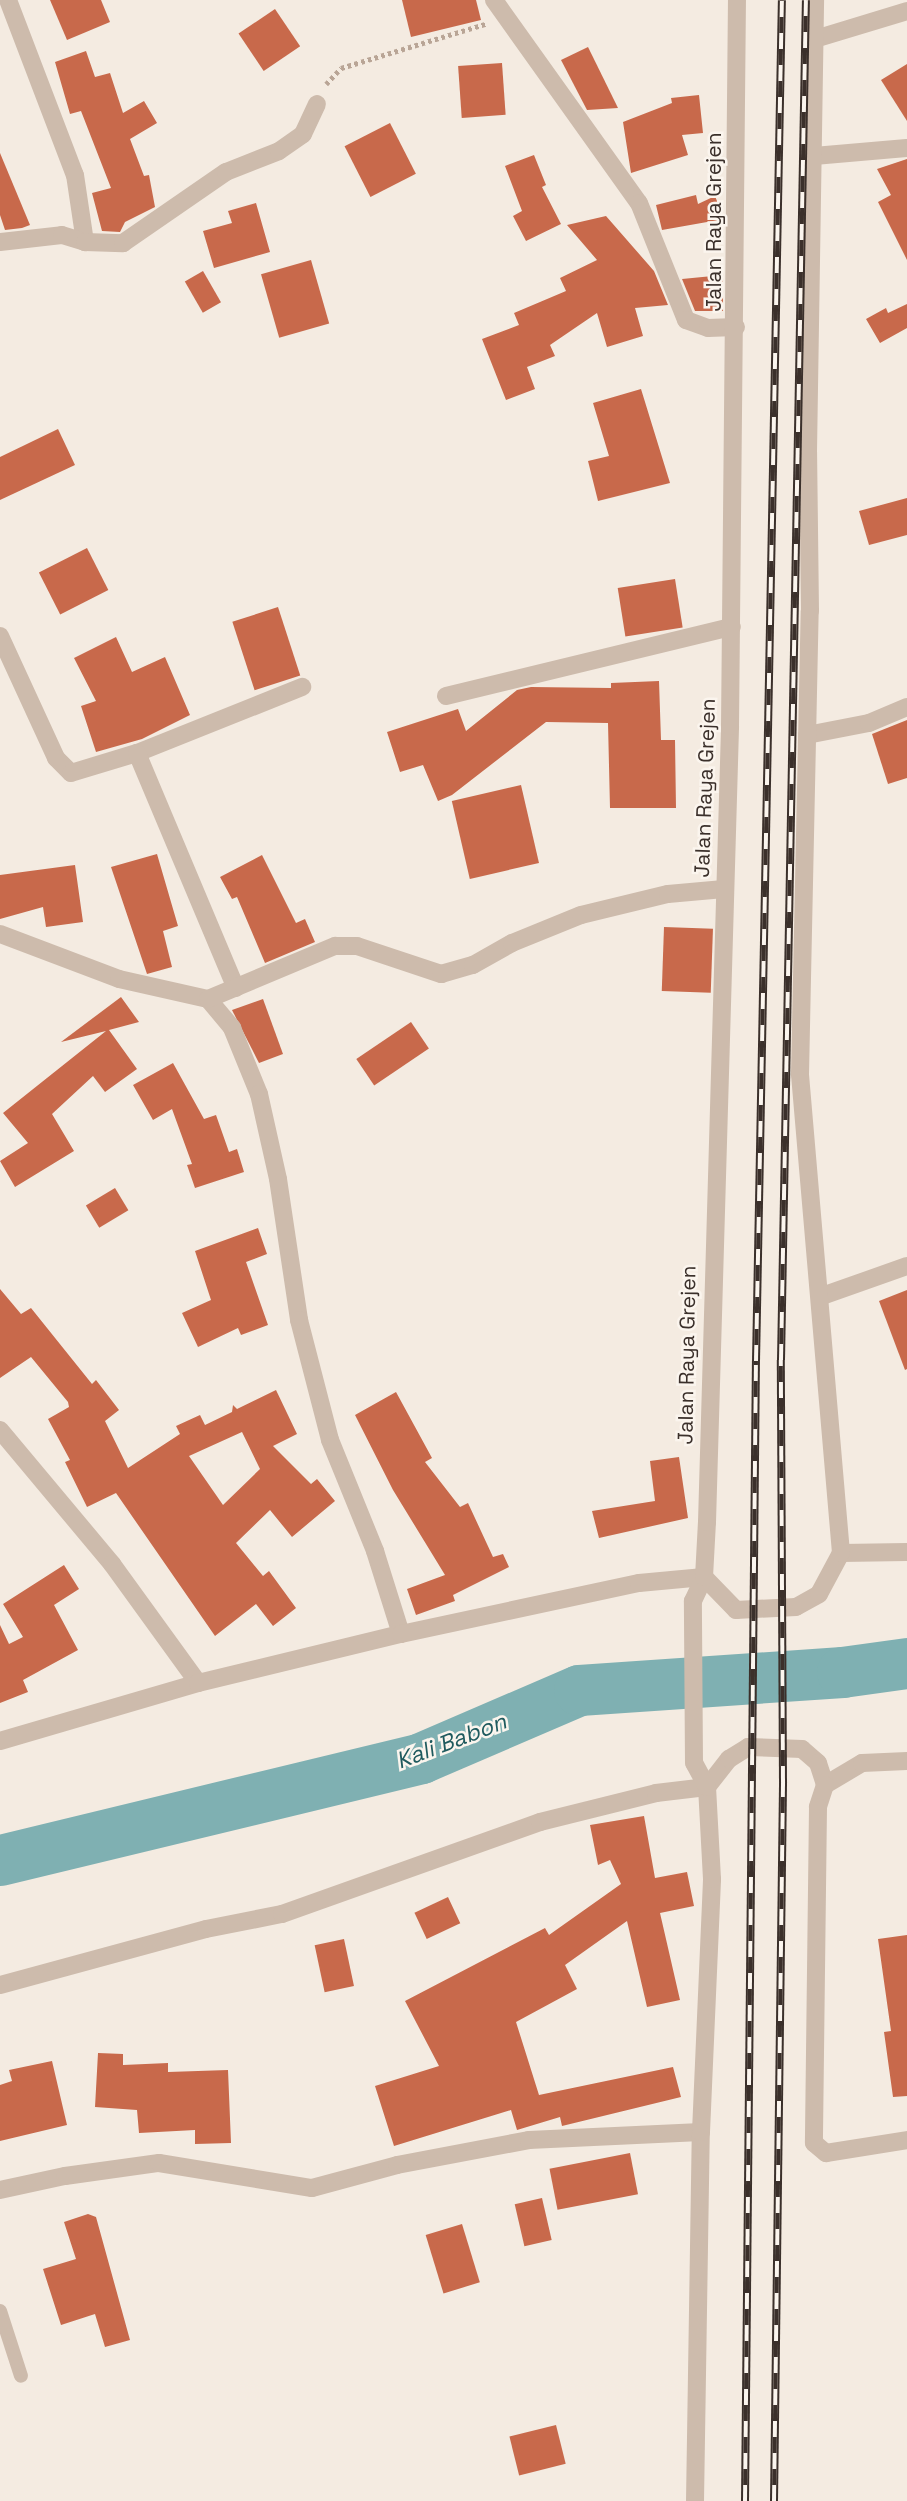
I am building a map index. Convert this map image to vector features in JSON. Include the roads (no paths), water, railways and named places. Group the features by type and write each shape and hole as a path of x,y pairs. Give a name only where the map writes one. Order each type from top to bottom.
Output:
{"street":[{"path":"8,0 75,175 85,242"},
{"path":"494,0 639,203 686,320 697,326 736,327"},
{"name":"Jalan Raya Grejen","path":"704,1577 732,627 737,0"},
{"path":"704,1577 736,1610 796,1607 819,1594 841,1553 822,1296 800,1074 807,735 815,0"},
{"path":"815,39 907,10"},
{"path":"0,242 62,235 85,242 123,243 148,229 180,201 215,179 279,151 303,134 317,104"},
{"path":"814,156 907,148"},
{"path":"446,696 732,627"},
{"path":"0,636 64,769 82,772 302,687"},
{"path":"807,735 869,723 907,707"},
{"path":"136,753 236,988"},
{"path":"0,934 119,979 208,999 335,946 357,946 442,974 473,965 512,943 582,915 668,894 724,889"},
{"path":"208,999 232,1028 259,1094 278,1179 299,1320 330,1440 375,1551 401,1634"},
{"path":"822,1296 907,1266"},
{"path":"0,1430 113,1564 198,1683"},
{"path":"841,1553 907,1552"},
{"path":"695,2501 701,2132 712,1879 707,1787 694,1763 693,1601 704,1577"},
{"path":"0,1741 198,1683 401,1634 639,1583 704,1577"},
{"path":"0,1985 206,1928 282,1914 540,1822 656,1793 707,1787 729,1759 748,1747 802,1749 818,1763 825,1785 818,1807 814,2143 826,2153 907,2140"},
{"path":"825,1785 862,1763 907,1761"},
{"path":"0,2190 65,2176 159,2163 312,2188 397,2165 529,2140 701,2132"}],"lane":[{"path":"0,2311 21,2376"}],"waterway":[{"name":"Kali Babon","path":"0,1860 421,1758 579,1690 842,1672 907,1663"}],"railway":[{"path":"745,2501 756,1361 782,0"},
{"path":"774,2501 783,1782 781,1360 806,0"}]}
